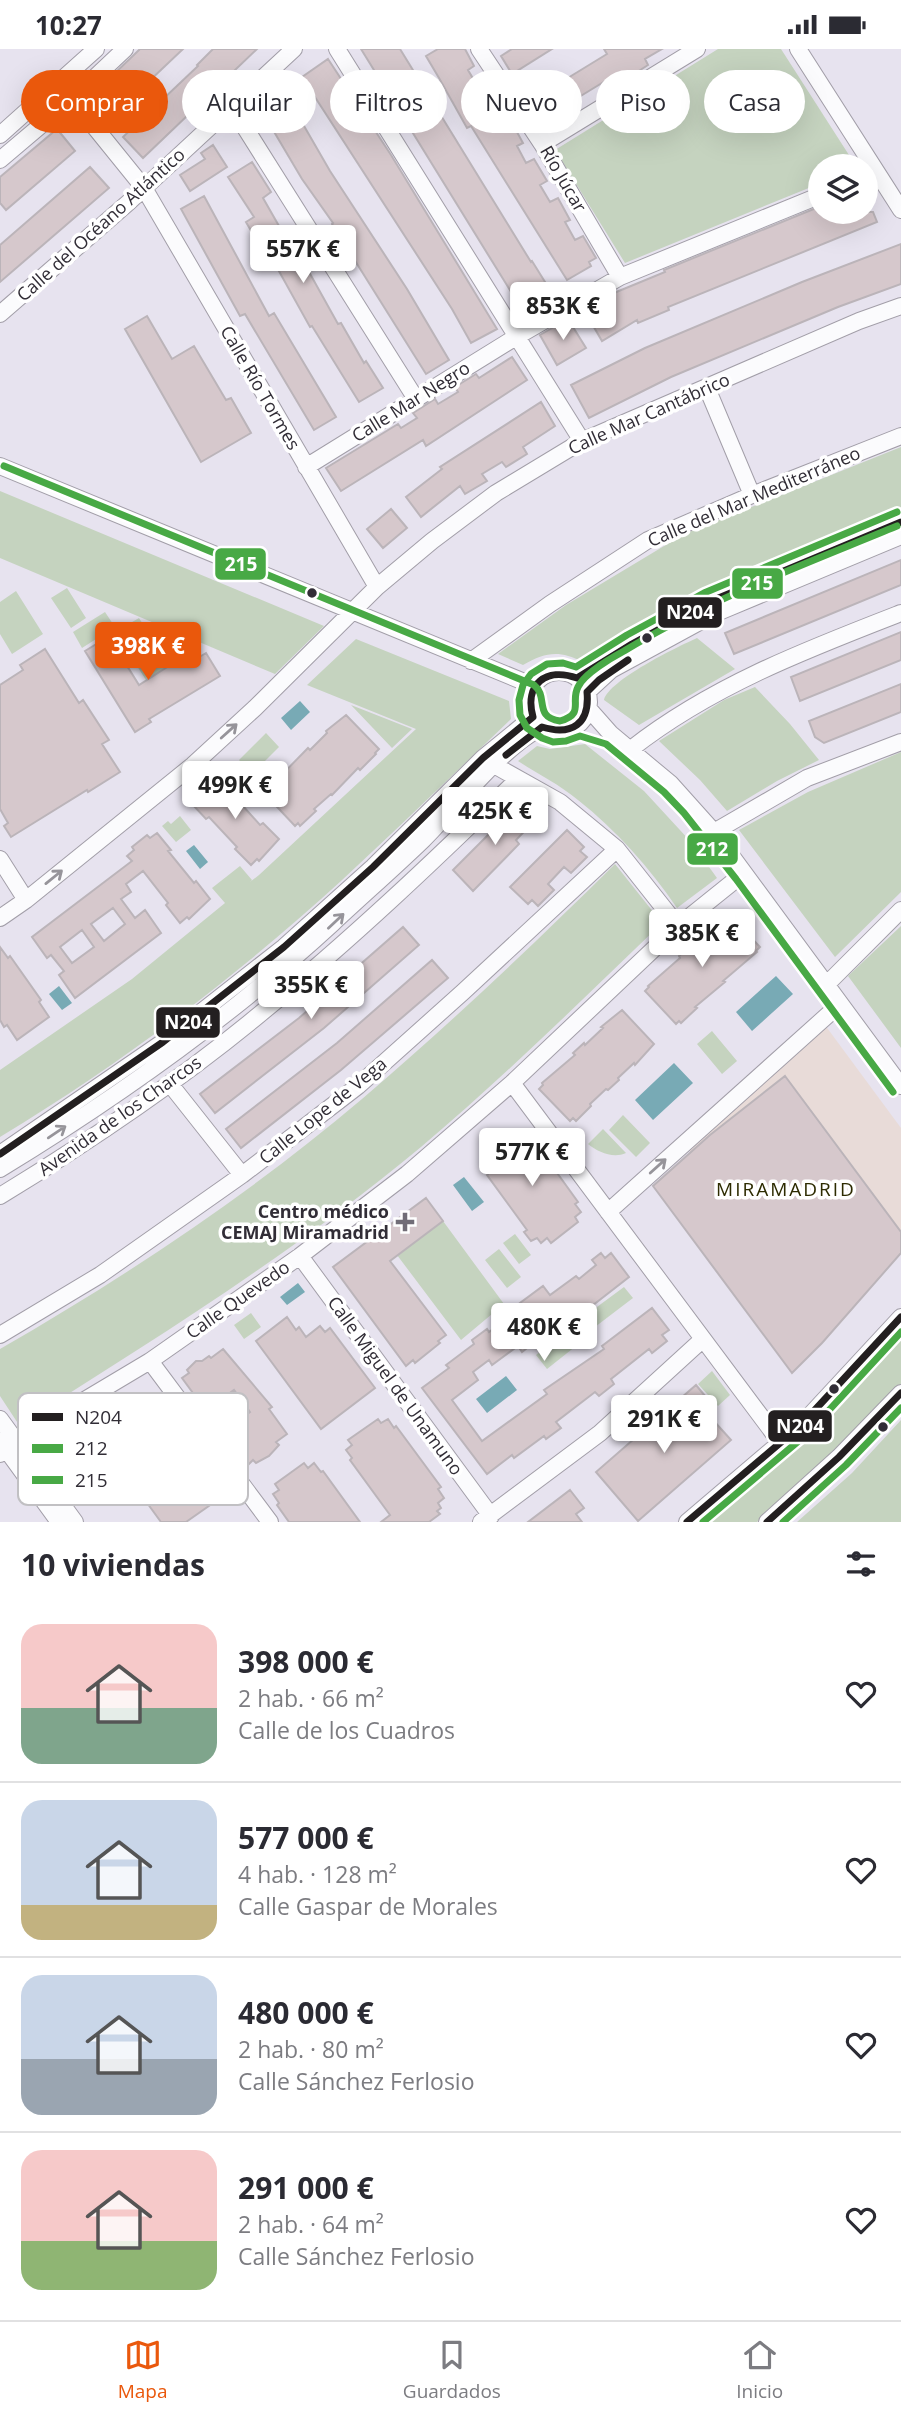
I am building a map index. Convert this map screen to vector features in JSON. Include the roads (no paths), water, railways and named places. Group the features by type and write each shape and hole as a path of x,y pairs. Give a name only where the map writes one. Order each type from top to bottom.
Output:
{"street":[{"path":"0,135 96,49"},
{"path":"103,70 125,49"},
{"name":"Calle del Océano Atlántico","path":"272,70 294,49"},
{"path":"337,49 582,441"},
{"name":"Río Júcar","path":"479,49 542,144 620,277"},
{"path":"542,144 697,49"},
{"path":"798,49 859,154"},
{"path":"0,160 32,133"},
{"name":"Calle Río Tormes","path":"100,133 144,188 377,587"},
{"name":"Calle del Océano Atlántico","path":"0,314 204,133"},
{"path":"248,133 416,399"},
{"path":"878,183 901,210"},
{"name":"Calle Mar Negro","path":"306,467 516,337 620,277 808,200"},
{"name":"Calle Mar Cantábrico","path":"0,918 193,765 255,708 377,587 496,493 582,441 859,321 901,306"},
{"path":"707,388 752,495"},
{"name":"Calle del Mar Mediterráneo","path":"471,661 550,604 648,540 901,436"},
{"path":"0,466 350,616 471,661 532,690"},
{"path":"0,476 532,690"},
{"path":"577,678 709,602 901,522"},
{"path":"579,725 588,700 611,670 714,614 901,536"},
{"path":"631,749 732,684 901,613"},
{"path":"611,734 579,725 559,732 538,722 529,705 532,690 544,676 553,673 577,678 611,734 671,784 714,832 901,1086"},
{"name":"Avenida de los Charcos","path":"0,1169 176,1052 296,957 423,840 494,765 533,732 538,722"},
{"name":"Avenida de los Charcos","path":"0,1154 163,1042 284,947 373,867 483,758 538,722"},
{"path":"714,832 807,778 901,741"},
{"path":"494,765 560,802 617,849 678,926"},
{"name":"Avenida de los Charcos","path":"0,1196 170,1084 260,1015 412,883 518,779"},
{"name":"Calle Lope de Vega","path":"0,1335 100,1275 242,1175 358,1086 617,849"},
{"path":"0,859 26,900"},
{"name":"Calle Quevedo","path":"96,1393 150,1361 300,1257 407,1174 512,1083 678,926 744,873"},
{"path":"826,985 901,910"},
{"path":"608,1212 840,1004"},
{"path":"512,1083 780,1442"},
{"path":"170,1084 242,1175"},
{"name":"Calle Miguel de Unamuno","path":"300,1257 486,1519"},
{"path":"687,1522 814,1412 901,1317"},
{"path":"486,1519 600,1433 703,1339"},
{"path":"150,1361 174,1393"},
{"path":"767,1522 839,1457 901,1393"},
{"path":"0,1419 6,1446 18,1463"},
{"path":"6,1446 18,1459"},
{"path":"248,1492 270,1522"},
{"path":"47,1505 59,1522"},
{"path":"60,1505 75,1522"}],"water":[{"path":"300,701 310,712 291,730 281,718"},
{"path":"194,845 208,862 200,869 186,851"},
{"path":"776,976 793,994 752,1031 736,1012"},
{"path":"59,986 72,1003 62,1010 49,994"},
{"path":"674,1063 693,1083 653,1120 635,1100"},
{"path":"464,1177 484,1202 472,1211 453,1185"},
{"path":"298,1283 305,1292 287,1305 280,1297"},
{"path":"506,1376 517,1390 487,1413 476,1399"}],"place":[{"name":"Centro médico CEMAJ Miramadrid","path":"405,1222"}],"district":[{"name":"MIRAMADRID","path":"786,1189"}]}
